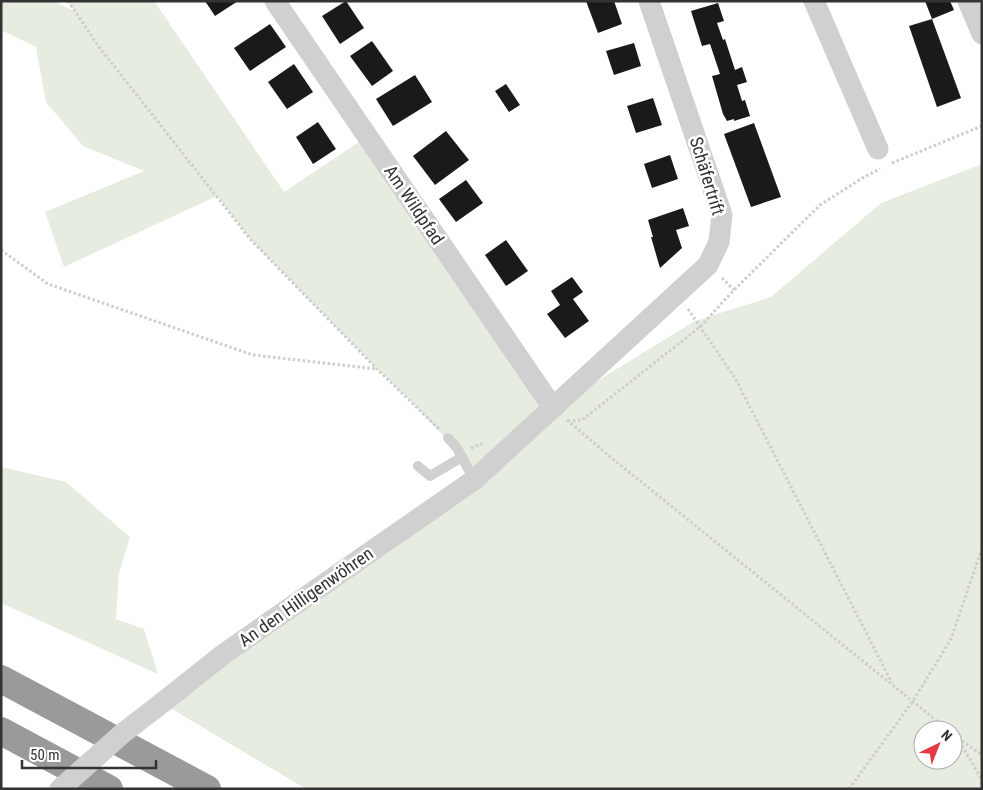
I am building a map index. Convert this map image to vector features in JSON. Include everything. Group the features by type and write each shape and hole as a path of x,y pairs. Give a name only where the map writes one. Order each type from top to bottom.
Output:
{"highway":[{"path":"1,679 207,789"},
{"path":"1,731 109,789"}],"street":[{"name":"Am Wildpfad","path":"275,1 561,414"},
{"name":"Schäfertrift","path":"561,414 708,264 719,242 722,215 649,1"},
{"path":"814,1 878,149"},
{"path":"968,1 982,34"},
{"name":"An den Hilligenwöhren","path":"60,789 123,733 225,653 474,480 561,414"}],"lane":[{"path":"448,438 462,457 474,480"},
{"path":"418,466 430,476 462,457"}],"path":[{"path":"68,1 99,47 251,240 377,370 448,438"},
{"path":"561,414 582,420 700,327 734,290 820,205 864,177 886,166 982,126"},
{"path":"1,250 48,284 253,355 377,370"},
{"path":"677,294 735,378 893,686"},
{"path":"561,414 613,460 936,720"},
{"path":"848,789 913,701 951,639 982,548"},
{"path":"963,741 982,755"},
{"path":"963,747 982,780"}],"shaded area":[{"path":"1,1 53,1 74,11 68,1 154,1 284,192 368,136 553,408 695,321 771,297 881,203 982,164 982,789 306,789 162,703 474,480 448,441 406,396 377,369 251,240 217,196 64,267 45,212 144,171 83,146 46,102 36,47 1,30"},
{"path":"1,467 66,482 130,537 119,573 116,619 144,629 158,674 1,603"}],"building":[{"path":"205,1 238,1 215,16"},
{"path":"346,1 364,28 340,44 322,16"},
{"path":"586,1 614,1 622,24 598,33"},
{"path":"925,1 950,1 954,10 932,19"},
{"path":"718,3 724,21 717,23 723,40 725,39 735,70 742,67 747,82 737,85 742,101 745,100 750,116 734,121 734,119 727,121 723,114 712,76 720,74 710,44 702,46 691,11"},
{"path":"932,19 961,98 937,107 909,26"},
{"path":"270,24 286,47 250,71 234,48"},
{"path":"372,41 393,71 372,86 350,56"},
{"path":"634,43 641,66 614,75 606,51"},
{"path":"294,64 313,92 287,109 268,82"},
{"path":"415,75 432,102 393,126 376,99"},
{"path":"506,84 520,105 509,112 495,91"},
{"path":"653,98 662,125 636,133 627,106"},
{"path":"318,122 336,149 313,164 296,137"},
{"path":"754,123 781,197 751,207 724,134"},
{"path":"446,131 469,160 435,185 413,156"},
{"path":"670,155 678,179 652,188 644,164"},
{"path":"466,180 483,203 456,222 439,199"},
{"path":"683,208 689,226 676,230 682,248 660,268 648,220"},
{"path":"506,240 528,271 506,286 485,255"},
{"path":"572,277 583,292 573,299 589,321 565,338 547,314 560,305 551,291"}]}
